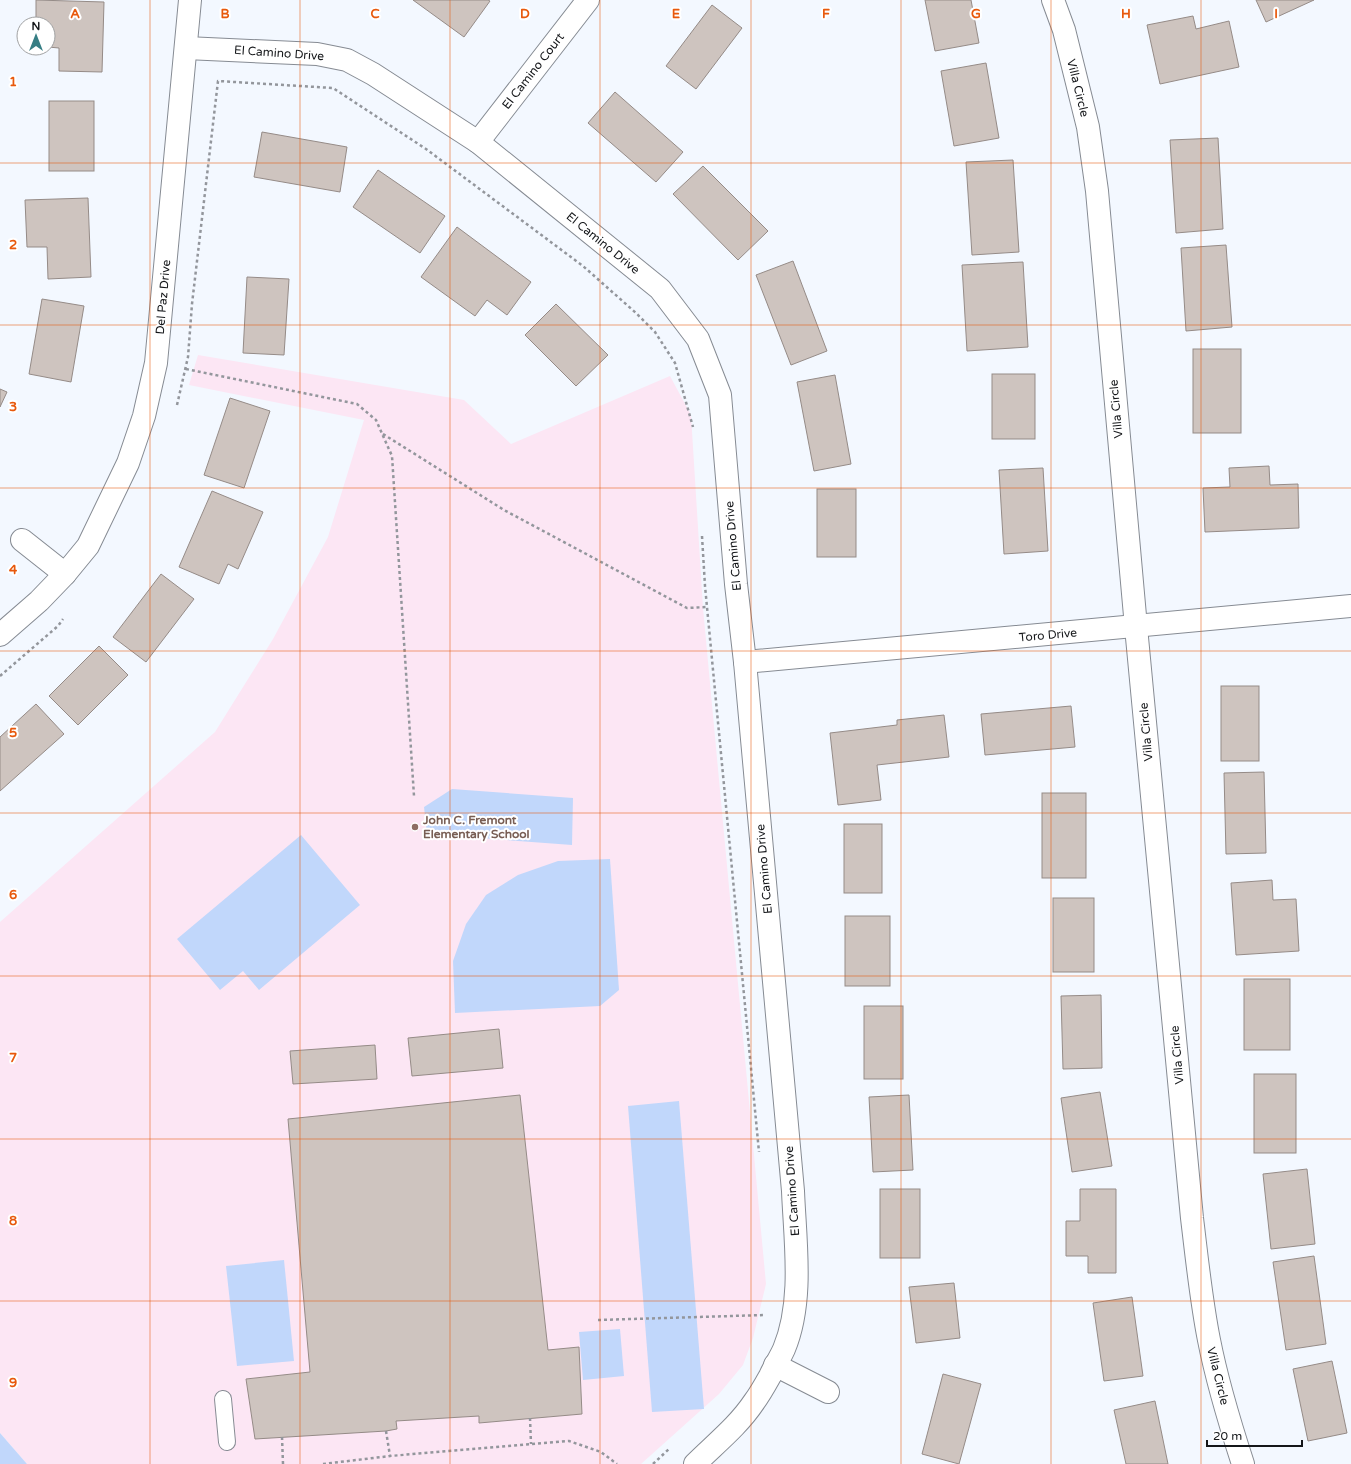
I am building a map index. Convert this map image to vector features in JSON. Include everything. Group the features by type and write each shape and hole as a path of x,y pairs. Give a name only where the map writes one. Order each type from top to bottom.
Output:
{"street":[{"name":"Del Paz Drive","path":"0,635 38,601 65,574 88,546 128,463 144,416 156,363 190,0"},
{"name":"El Camino Court","path":"478,142 588,0"},
{"name":"Villa Circle","path":"1053,0 1064,30 1088,127 1097,191 1136,627 1192,1218 1199,1277 1209,1341 1231,1427 1243,1464"},
{"name":"El Camino Drive","path":"186,48 317,54 347,60 373,74 478,142 660,290 698,339 720,395 736,584 745,662 793,1191 796,1274 792,1321 784,1348 775,1365 754,1402 738,1423 695,1464"},
{"path":"22,540 65,574"},
{"name":"Toro Drive","path":"745,662 1351,606"},
{"path":"775,1365 828,1392"}],"lane":[{"path":"223,1399 227,1442"}],"path":[{"path":"218,81 333,88 426,149 583,266 646,322 655,332 675,363 695,433"},
{"path":"186,368 356,404 376,420 392,456 414,796"},
{"path":"383,434 504,510 687,608 707,607"},
{"path":"702,533 707,607 760,1153"},
{"path":"764,1321 766,1308"},
{"path":"598,1320 765,1315"},
{"path":"530,1418 531,1444"},
{"path":"386,1431 390,1456"},
{"path":"282,1437 283,1464"},
{"path":"323,1464 390,1456 569,1441 601,1452 617,1464"},
{"path":"653,1464 671,1448"}],"shaded area":[{"name":"John C. Fremont Elementary School","path":"198,355 464,400 511,444 670,376 691,415 703,608 766,1284 753,1338 743,1365 719,1394 641,1464 27,1464 0,1433 0,922 215,732 273,639 328,537 364,420 189,385"},
{"path":"452,789 573,798 572,845 427,834 424,807"},
{"path":"301,835 360,905 259,990 243,971 220,990 177,939"},
{"path":"610,859 619,990 600,1006 455,1013 453,961 466,924 486,895 518,875 558,861"},
{"path":"679,1101 704,1409 652,1412 628,1106"},
{"path":"284,1260 294,1361 237,1366 226,1266"},
{"path":"620,1329 624,1376 583,1380 579,1332"},
{"path":"0,1433 27,1464 0,1464"}],"building":[{"path":"36,0 104,2 102,72 59,71 59,48 56,48 56,16 36,16"},
{"path":"413,0 488,0 490,1 464,37"},
{"path":"925,0 971,0 979,43 935,51"},
{"path":"1256,0 1314,0 1266,22"},
{"path":"712,5 742,28 696,89 666,66"},
{"path":"1193,16 1196,29 1229,21 1239,67 1160,84 1147,25"},
{"path":"986,63 999,138 954,146 941,71"},
{"path":"615,92 683,152 656,182 588,123"},
{"path":"49,101 94,101 94,171 49,171"},
{"path":"262,132 347,147 340,192 254,177"},
{"path":"1218,138 1223,229 1176,233 1170,140"},
{"path":"1013,160 1019,252 972,255 966,162"},
{"path":"703,166 768,231 738,260 673,194"},
{"path":"378,170 445,216 420,253 353,207"},
{"path":"88,198 91,277 48,279 47,247 27,247 25,200"},
{"path":"457,227 531,282 507,315 487,300 475,316 421,277"},
{"path":"1226,245 1232,327 1186,331 1181,248"},
{"path":"793,261 827,351 791,365 756,275"},
{"path":"1023,262 1028,347 967,351 962,265"},
{"path":"247,277 289,279 284,355 243,353"},
{"path":"42,299 84,306 71,382 29,374"},
{"path":"556,304 608,355 576,386 525,335"},
{"path":"1193,349 1241,349 1241,433 1193,433"},
{"path":"992,374 1035,374 1035,439 992,439"},
{"path":"835,375 851,464 814,471 797,382"},
{"path":"0,389 7,392 0,407"},
{"path":"230,398 270,411 244,488 204,475"},
{"path":"1269,466 1270,485 1298,484 1299,528 1205,532 1203,488 1230,487 1229,468"},
{"path":"1043,468 1048,551 1004,554 999,470"},
{"path":"817,489 856,489 856,557 817,557"},
{"path":"212,491 263,512 238,569 228,564 219,584 179,567"},
{"path":"161,574 194,599 146,662 113,637"},
{"path":"99,646 128,675 78,725 49,696"},
{"path":"1221,686 1259,686 1259,761 1221,761"},
{"path":"36,704 64,734 0,791 0,737"},
{"path":"1071,706 1075,747 985,755 981,714"},
{"path":"944,715 949,757 877,765 881,800 838,805 830,733 897,725 897,720"},
{"path":"1264,772 1266,853 1226,854 1224,773"},
{"path":"1042,793 1086,793 1086,878 1042,878"},
{"path":"844,824 882,824 882,893 844,893"},
{"path":"1272,880 1273,900 1296,899 1299,951 1236,955 1231,883"},
{"path":"1053,898 1094,898 1094,972 1053,972"},
{"path":"845,916 890,916 890,986 845,986"},
{"path":"1244,979 1290,979 1290,1050 1244,1050"},
{"path":"1101,995 1102,1068 1063,1069 1061,996"},
{"path":"864,1006 903,1006 903,1079 864,1079"},
{"path":"499,1029 503,1068 412,1076 408,1038"},
{"path":"375,1045 377,1079 293,1084 290,1051"},
{"path":"1254,1074 1296,1074 1296,1153 1254,1153"},
{"path":"1100,1092 1112,1166 1072,1172 1061,1098"},
{"path":"520,1095 548,1350 579,1347 582,1414 479,1423 479,1416 396,1421 397,1429 386,1431 255,1439 246,1379 310,1372 288,1119"},
{"path":"909,1095 913,1170 873,1172 869,1097"},
{"path":"1307,1169 1315,1244 1271,1249 1263,1174"},
{"path":"880,1189 920,1189 920,1258 880,1258"},
{"path":"1080,1189 1116,1189 1116,1273 1088,1273 1088,1256 1066,1256 1066,1221 1080,1221"},
{"path":"1314,1256 1326,1344 1286,1350 1273,1262"},
{"path":"954,1283 960,1338 916,1343 909,1287"},
{"path":"1132,1297 1143,1376 1104,1381 1093,1303"},
{"path":"1332,1361 1347,1433 1308,1441 1293,1369"},
{"path":"943,1374 981,1384 959,1464 922,1454"},
{"path":"1155,1401 1168,1464 1126,1464 1114,1410"}],"place":[{"name":"John C. Fremont Elementary School","path":"415,827"}]}
